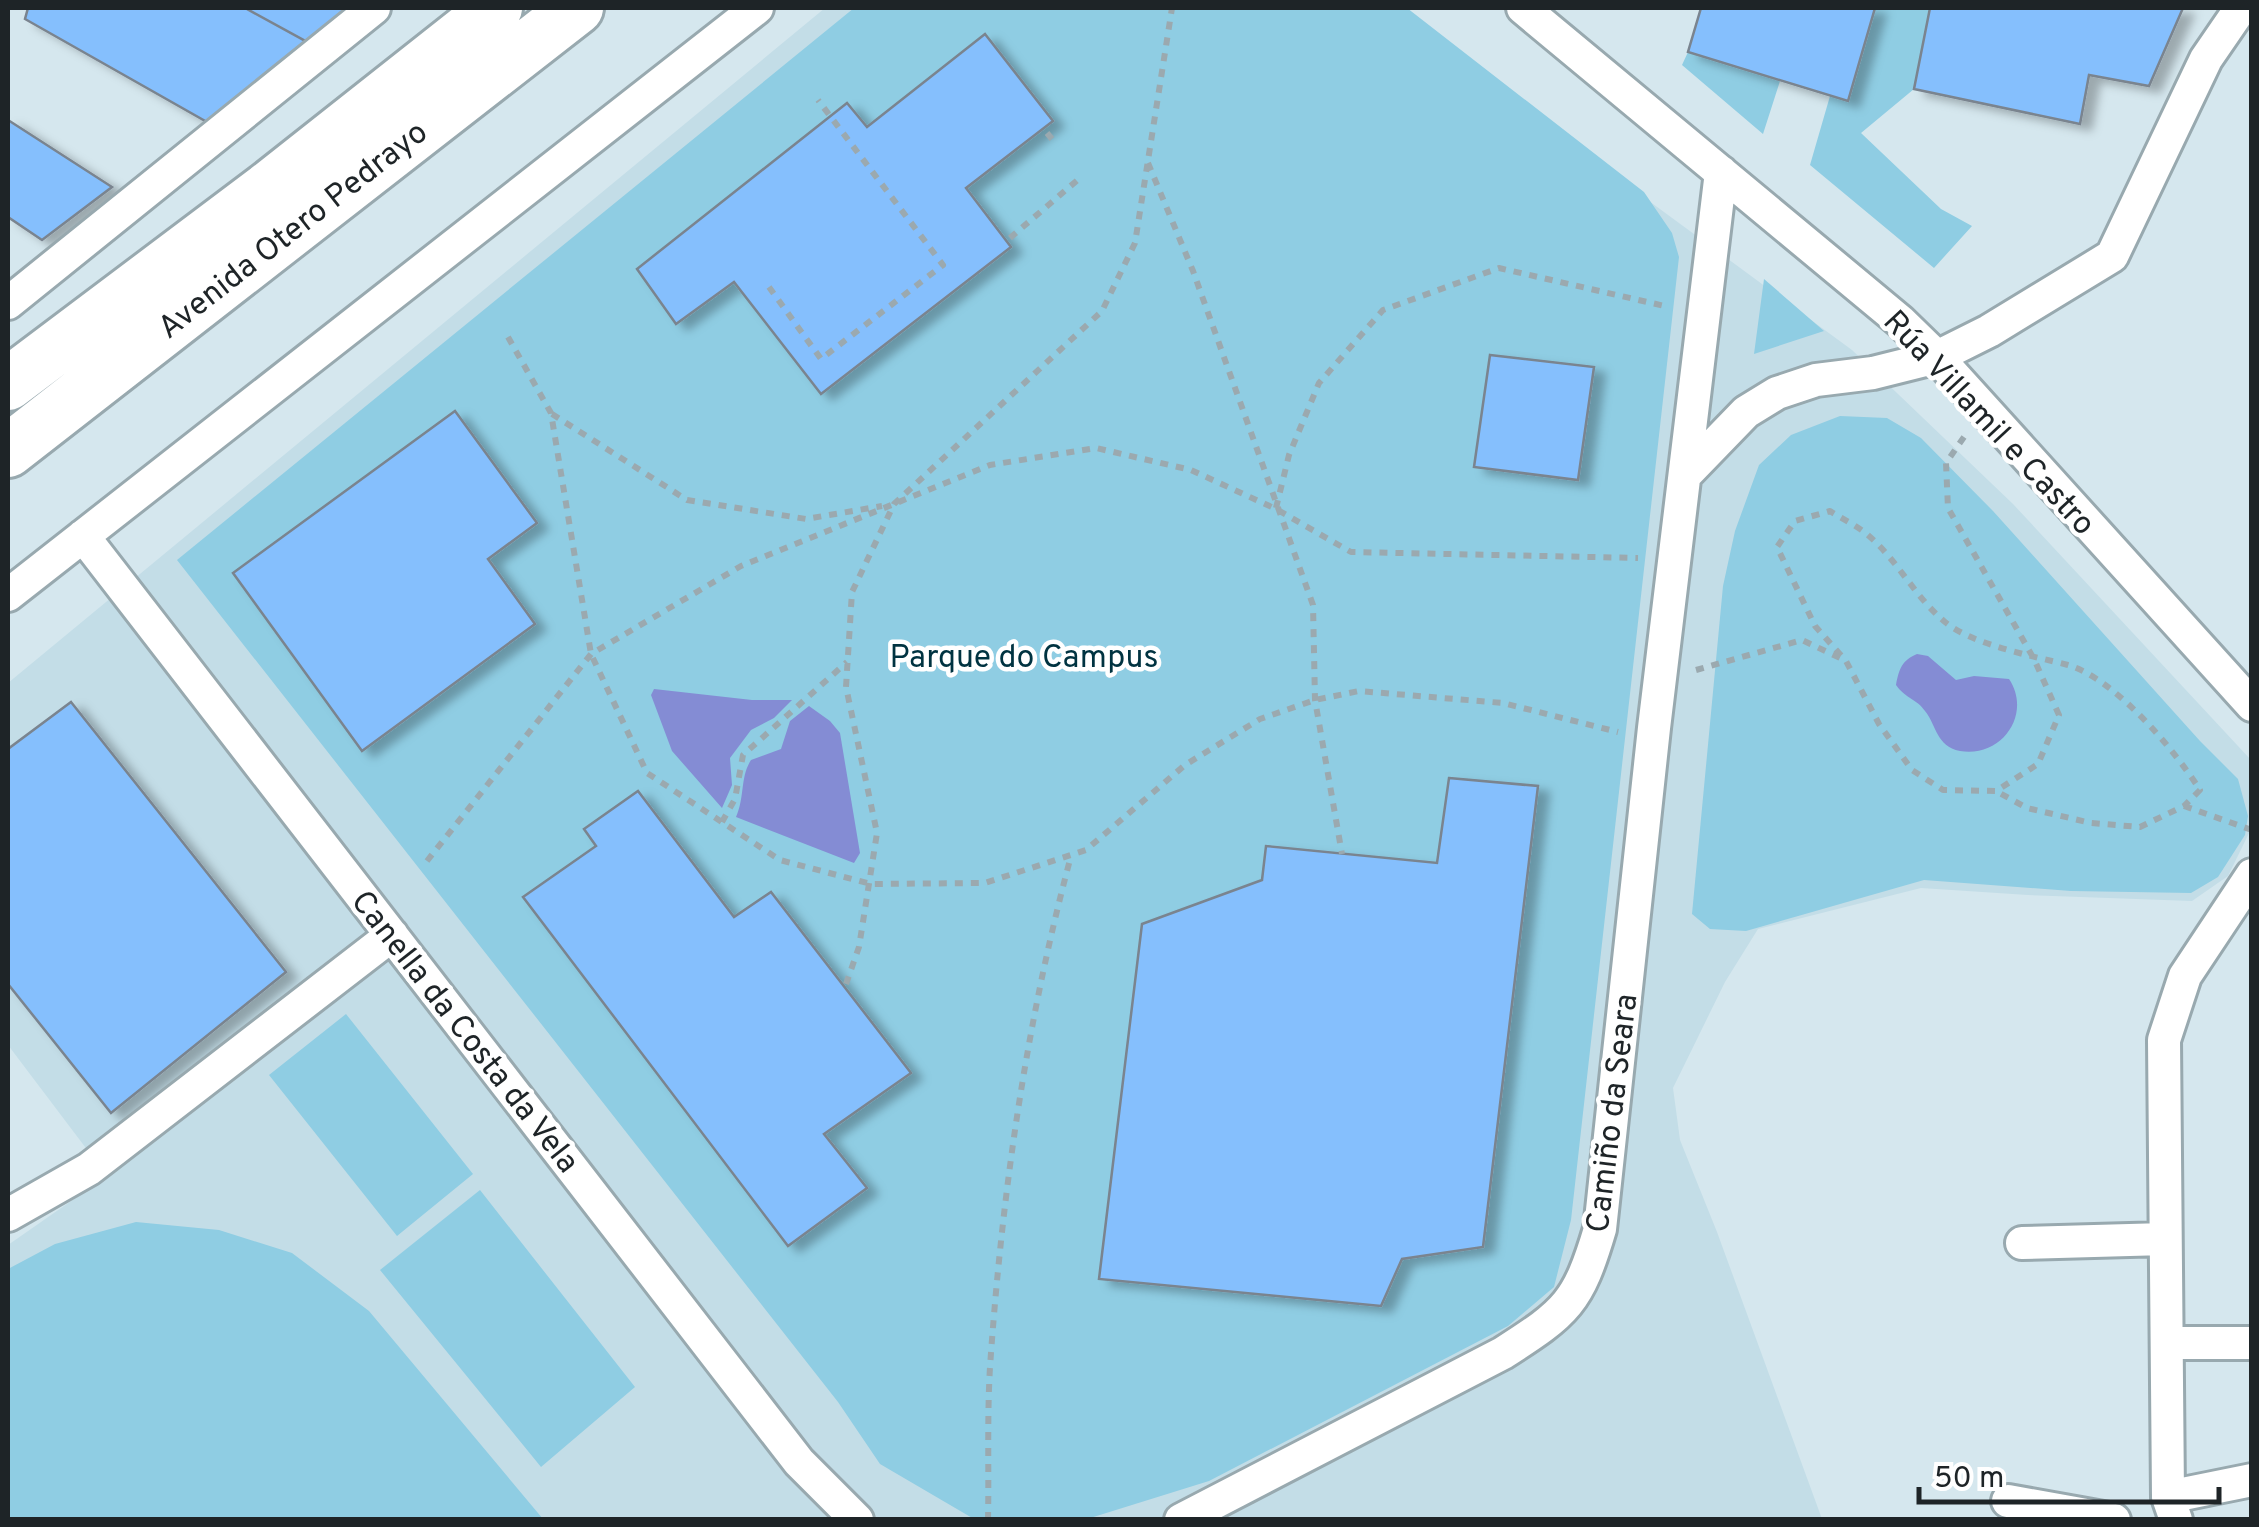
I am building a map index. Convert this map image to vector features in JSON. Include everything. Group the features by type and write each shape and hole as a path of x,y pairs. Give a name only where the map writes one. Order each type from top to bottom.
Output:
{"main road":[{"name":"Avenida Otero Pedrayo","path":"8,384 267,189 496,8"},
{"name":"Avenida Otero Pedrayo","path":"8,451 577,8"}],"street":[{"path":"8,304 374,8"},
{"path":"8,595 757,8"},
{"name":"Rúa Villamil e Castro","path":"1523,8 1900,320 2252,705"},
{"path":"1685,475 1746,412 1776,393 1816,380 1937,357 2112,256 2206,59 2241,8"},
{"name":"Camiño da Seara","path":"1181,1520 1504,1353 1544,1327 1572,1302 1588,1268 1600,1229 1721,172"},
{"name":"Canella da Costa da Vela","path":"83,536 799,1462 858,1520"},
{"path":"2252,875 2185,976 2164,1040 2172,1508 2252,1480"},
{"path":"8,1215 89,1169 392,935"},
{"path":"2022,1243 2165,1240"},
{"path":"2169,1343 2252,1343"},
{"path":"2008,1501 2114,1520"}],"path":[{"path":"846,984 859,947 877,833 846,687 852,592 894,504 1102,311 1135,243 1172,8"},
{"path":"769,287 821,359 944,265 818,100"},
{"path":"1148,162 1194,270 1312,605 1315,700 1342,854"},
{"path":"1010,238 1081,177"},
{"path":"1276,510 1289,456 1319,383 1383,310 1499,268 1704,314"},
{"path":"508,337 551,414 591,654 648,773 780,860 871,884 985,884 1086,850 1185,765 1260,719 1315,700 1359,691 1503,703 1653,740"},
{"path":"551,414 686,500 806,519 894,504"},
{"path":"1965,436 1946,463 1948,508 2034,659 2059,715 2038,764 1996,791"},
{"path":"427,861 591,654 742,566 990,465 1096,448 1192,470 1351,552 1674,559"},
{"path":"1830,511 1870,536 1914,592 1948,625 2034,659 2072,666 2123,699 2181,760 2200,790 2184,806 2140,827 2091,823 2027,808 1996,791 1943,790 1912,770 1879,724 1846,661 1815,626 1778,548 1795,521 1830,511"},
{"path":"1660,679 1802,640 1846,661"},
{"path":"722,822 735,799 743,755 848,661"},
{"path":"2184,806 2252,830"},
{"path":"988,1520 990,1370 1009,1157 1046,951 1072,854"}],"shaded area":[{"name":"Parque do Campus","path":"825,8 1386,8 1852,350 2013,504 2251,760 2251,829 2228,876 2192,901 1921,888 1758,929 1725,982 1673,1088 1680,1140 1822,1519 8,1519 8,1245 107,1176 8,1045 8,683"}],"green space":[{"name":"Parque do Campus","path":"854,8 1407,8 1644,192 1672,233 1679,257 1571,1220 1554,1287 1508,1326 1209,1481 1087,1519 974,1519 880,1464 838,1402 177,560"},
{"path":"1875,8 1930,8 1914,89 1861,133 1941,209 1972,226 1934,268 1810,165 1830,96 1848,101"},
{"path":"1688,52 1780,81 1763,134 1682,65"},
{"path":"1764,279 1824,331 1754,354"},
{"path":"1840,416 1887,418 1921,438 1993,511 2238,779 2248,816 2245,835 2218,877 2191,893 2071,891 1924,880 1746,931 1710,929 1692,914 1723,586 1735,531 1759,465 1791,435"},
{"path":"346,1014 473,1174 397,1236 269,1075"},
{"path":"480,1190 635,1387 541,1467 380,1270"},
{"path":"136,1222 219,1230 292,1253 369,1311 543,1519 8,1519 8,1269 55,1244"}],"water":[{"path":"1917,654 1928,656 1956,680 1974,676 2009,679 2017,706 2015,719 2000,740 1975,751 1960,751 1946,745 1922,707 1896,685 1902,666"},
{"path":"654,689 752,700 792,700 774,718 751,730 730,758 732,785 722,808 672,751 651,695"},
{"path":"809,706 840,733 860,853 854,863 736,817 751,760 781,749 790,721"}],"building":[{"path":"28,8 245,8 309,43 207,122 25,19"},
{"path":"245,8 355,8 309,43"},
{"path":"1701,8 1875,8 1848,101 1688,52"},
{"path":"1930,8 2183,8 2149,86 2089,75 2080,124 1914,89"},
{"path":"985,34 1053,121 966,188 1011,247 821,394 734,282 676,324 637,269 847,103 867,127"},
{"path":"8,120 112,187 42,240 8,217"},
{"path":"1490,355 1594,367 1578,480 1474,467"},
{"path":"455,411 537,523 488,559 535,624 362,751 233,573"},
{"path":"71,702 286,972 111,1113 8,984 8,749"},
{"path":"1449,778 1538,786 1483,1247 1402,1259 1381,1306 1099,1279 1142,924 1262,880 1266,846 1437,863"},
{"path":"638,791 734,917 771,892 911,1073 824,1134 867,1188 788,1246 523,897 596,846 584,829"}]}
